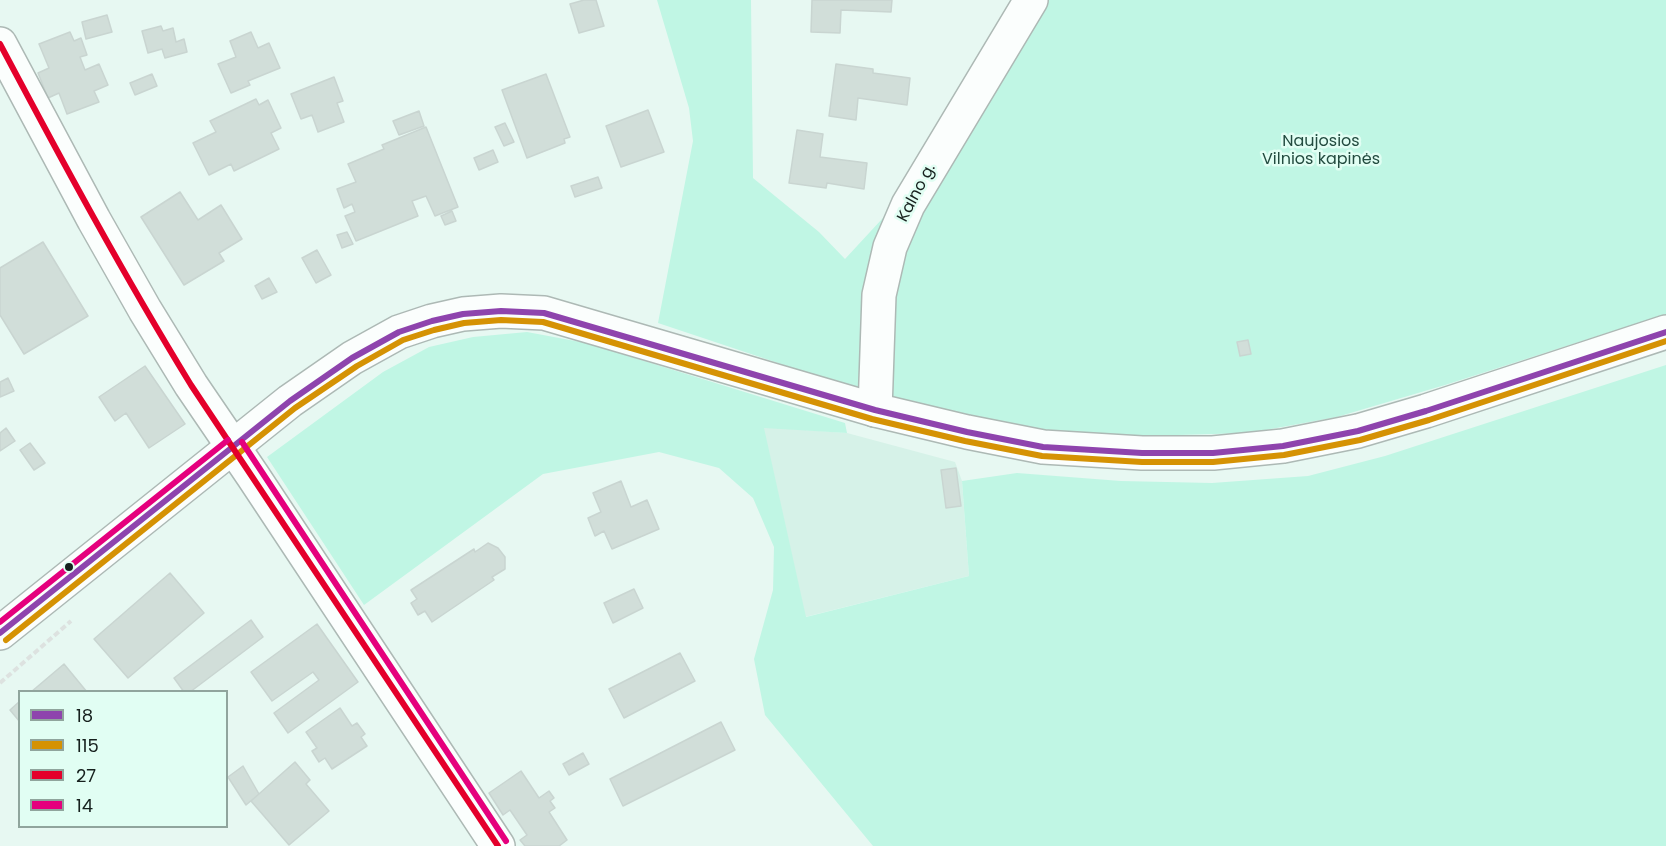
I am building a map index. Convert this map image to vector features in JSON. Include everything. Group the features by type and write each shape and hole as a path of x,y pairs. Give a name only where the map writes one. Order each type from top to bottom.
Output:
{"main road":[{"name":"Kalno g.","path":"875,410 879,295 890,247 908,205 1031,0"},
{"path":"0,44 71,178 145,310 191,385 498,846"},
{"path":"0,633 290,401 352,358 399,332 432,321 463,315 501,311 544,313 875,410 967,432 1043,447 1142,453 1213,453 1283,446 1358,431 1666,332"}],"path":[{"path":"0,683 71,621"}],"shaded area":[{"path":"763,427 847,433 955,462 962,481 969,576 805,617"}],"green space":[{"name":"Naujosios Vilnios kapinės","path":"657,0 751,0 753,178 819,232 845,259 894,206 1015,0 1666,0 1666,314 1337,417 1249,433 1142,436 1060,432 966,416 859,390 658,323 693,141 689,108"},
{"path":"527,332 586,343 845,423 847,433 764,428 806,617 969,576 962,481 1017,473 1121,481 1212,483 1308,476 1385,456 1666,365 1666,846 873,846 765,715 754,659 773,590 774,547 753,498 719,468 659,452 543,474 364,605 267,457 383,372 429,347 473,337"}],"building":[{"path":"584,0 596,0 604,26 579,33 570,4"},
{"path":"812,0 892,0 891,12 841,10 840,33 811,32"},
{"path":"107,15 112,32 86,39 82,22"},
{"path":"161,26 163,31 173,28 176,42 184,39 187,52 165,58 162,49 148,53 142,31"},
{"path":"70,32 74,41 81,38 87,55 80,57 85,70 99,64 108,85 94,91 99,102 67,114 59,93 48,98 38,73 49,68 39,44"},
{"path":"251,32 258,48 269,43 280,68 248,81 250,85 231,93 218,64 236,57 230,41"},
{"path":"836,64 873,69 873,73 910,78 907,105 858,98 856,120 829,116"},
{"path":"152,74 157,86 135,95 130,83"},
{"path":"546,74 570,137 564,139 565,143 527,158 502,90"},
{"path":"334,77 343,101 337,103 344,122 318,132 312,115 301,119 291,94"},
{"path":"256,99 259,105 268,100 281,128 271,133 279,149 234,171 231,164 209,175 193,143 216,132 210,121"},
{"path":"648,110 664,152 621,167 606,126"},
{"path":"419,111 424,126 399,135 393,121"},
{"path":"505,123 514,142 504,146 495,127"},
{"path":"426,127 458,207 435,216 426,196 412,201 418,216 356,241 345,216 355,212 352,204 344,208 337,189 356,182 348,164 384,149 382,145"},
{"path":"797,130 823,134 820,157 867,163 864,189 827,183 826,188 789,183"},
{"path":"493,150 498,162 479,170 474,158"},
{"path":"598,177 602,188 575,197 571,186"},
{"path":"180,192 198,220 221,205 242,239 219,253 224,261 184,285 141,217"},
{"path":"452,211 456,221 445,225 441,216"},
{"path":"347,232 353,244 342,248 337,235"},
{"path":"43,242 88,316 24,354 0,315 0,268"},
{"path":"317,250 331,275 316,283 302,258"},
{"path":"269,278 277,292 262,299 255,286"},
{"path":"1248,340 1251,354 1240,356 1237,342"},
{"path":"145,366 185,424 149,448 126,413 115,421 99,397"},
{"path":"8,378 14,391 0,397 0,382"},
{"path":"6,428 15,441 0,451 0,433"},
{"path":"30,443 45,463 34,470 20,450"},
{"path":"956,468 961,506 946,508 941,470"},
{"path":"621,481 631,507 647,500 659,529 612,549 604,531 595,536 588,518 601,512 593,493"},
{"path":"488,543 498,548 505,557 505,569 492,577 494,580 432,622 425,611 418,615 411,603 417,599 411,590 474,549 475,552"},
{"path":"170,573 204,613 128,678 94,639"},
{"path":"634,589 643,608 613,623 604,603"},
{"path":"251,620 263,637 193,690 183,690 174,678"},
{"path":"317,624 358,682 288,733 274,713 319,680 313,672 272,701 251,672"},
{"path":"680,653 695,681 624,718 609,689"},
{"path":"64,664 85,690 33,690"},
{"path":"18,703 18,720 10,710"},
{"path":"340,708 352,726 357,723 365,734 361,737 367,746 332,769 325,758 319,762 312,751 317,748 306,732"},
{"path":"721,722 735,750 623,806 610,779"},
{"path":"583,753 589,764 569,775 563,764"},
{"path":"295,762 310,780 306,784 329,811 289,845 251,801"},
{"path":"243,766 259,794 246,805 228,777"},
{"path":"521,771 539,798 549,791 554,798 550,801 555,808 549,812 567,840 559,846 525,846 520,840 527,835 510,810 503,815 489,793"}],"transit line":[{"name":"27","path":"0,44 93,216 191,385 498,846"},
{"name":"18","path":"0,633 290,401 352,358 399,332 463,314 501,311 544,313 875,410 967,432 1043,447 1142,453 1213,453 1283,446 1358,431 1666,332"},
{"name":"115","path":"6,640 295,408 357,366 403,340 464,323 501,320 543,322 872,419 965,441 1042,456 1142,462 1213,462 1284,455 1360,440 1429,420 1666,341"},
{"name":"14","path":"0,622 228,440"},
{"name":"14","path":"242,442 506,841"}]}
